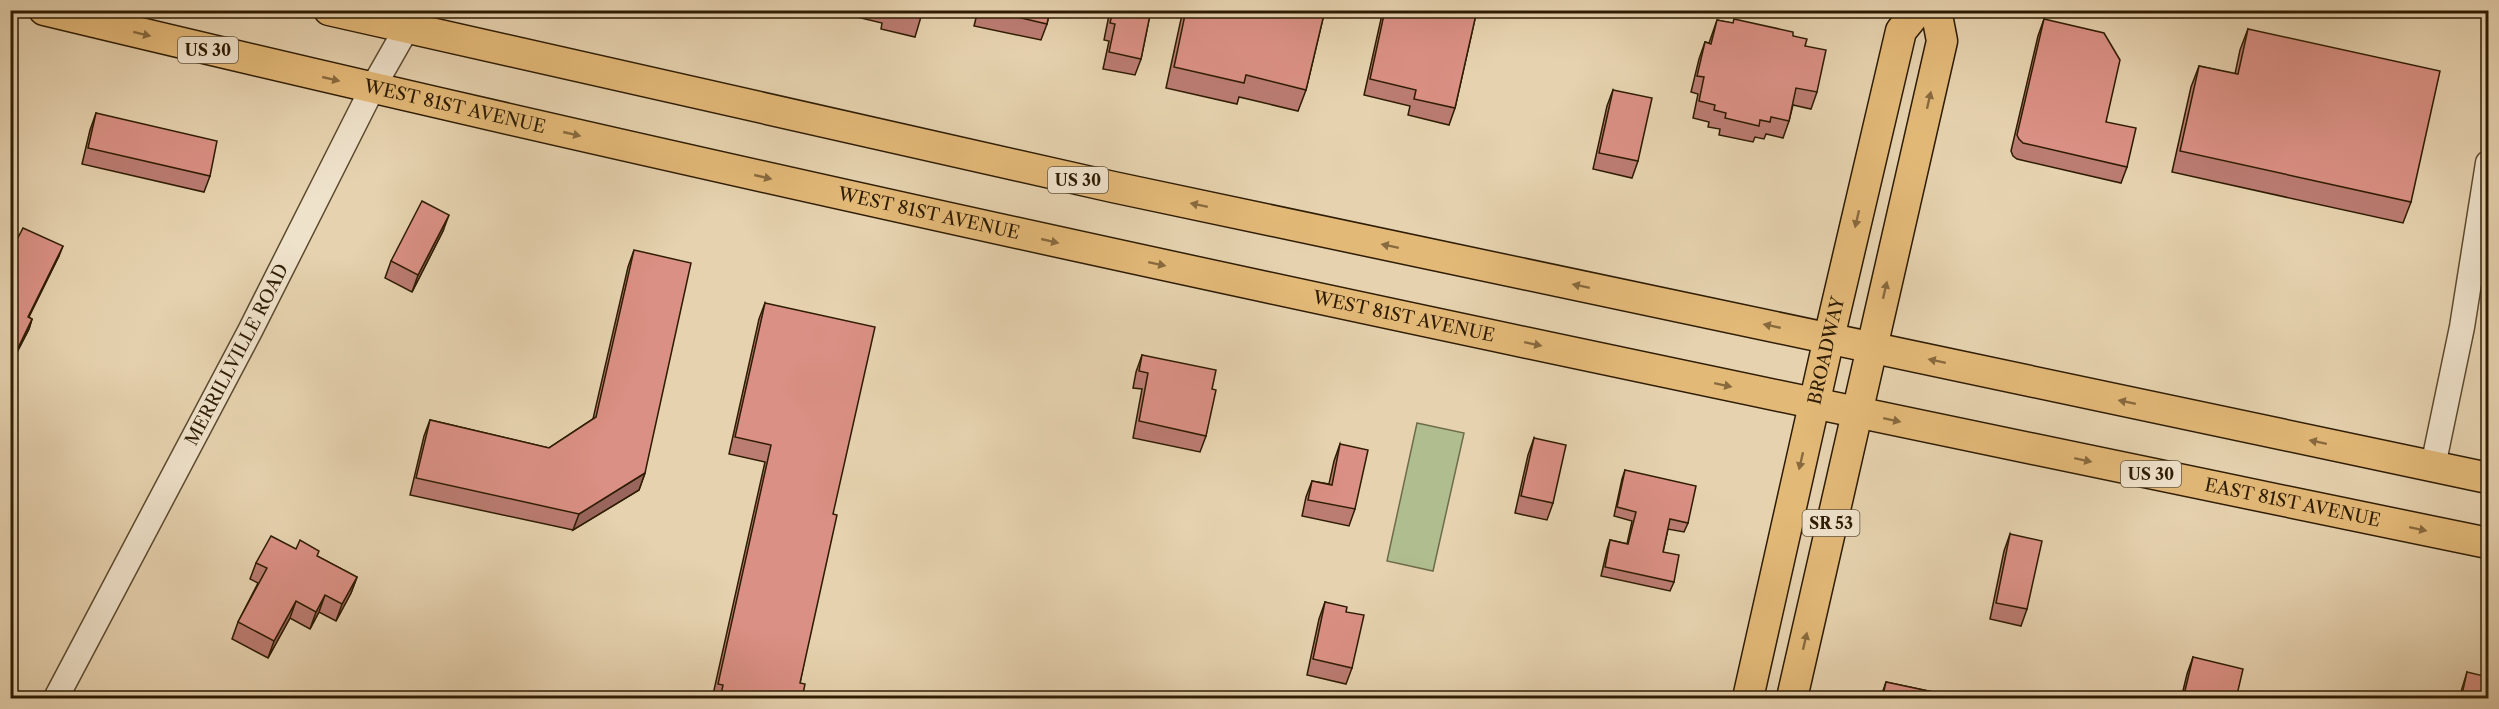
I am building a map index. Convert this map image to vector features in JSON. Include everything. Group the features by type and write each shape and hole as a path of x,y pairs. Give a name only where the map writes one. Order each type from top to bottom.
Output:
{"main road":[{"name":"WEST 81ST AVENUE","path":"44,10 372,89 1111,255 1814,404"},
{"name":"US 30","path":"329,10 411,20 1113,187 2488,478"},
{"name":"BROADWAY","path":"1748,699 1901,31 1918,10"},
{"name":"SR 53","path":"1792,699 1942,41 1936,10"},
{"name":"EAST 81ST AVENUE","path":"1814,404 2488,543"}],"street":[{"name":"MERRILLVILLE ROAD","path":"56,699 250,331 372,89 411,20"},
{"path":"2433,466 2463,316 2488,163"}],"green space":[{"path":"1417,423 1464,433 1433,571 1387,561"}],"building":[{"path":"902,10 923,10 922,15"},
{"path":"987,10 1050,10 1047,24"},
{"path":"1113,10 1151,10 1141,59 1109,52 1115,24 1110,23"},
{"path":"1186,10 1325,10 1306,90 1246,75 1244,83 1174,67"},
{"path":"1385,10 1477,10 1455,108 1414,99 1416,90 1370,79"},
{"path":"1734,19 1793,32 1793,36 1807,39 1805,46 1826,50 1817,92 1796,88 1789,121 1771,117 1770,122 1760,120 1759,126 1725,118 1726,113 1714,110 1715,105 1699,101 1704,77 1697,76 1705,42 1711,44 1717,20 1733,23"},
{"path":"2044,19 2104,33 2120,60 2106,122 2136,128 2127,167 2023,143 2019,139 2017,135"},
{"path":"2248,29 2440,71 2411,202 2180,151 2199,66 2238,74"},
{"path":"1613,90 1652,98 1638,161 1599,153"},
{"path":"96,113 217,141 210,176 88,148"},
{"path":"422,201 449,215 418,275 391,261"},
{"path":"23,228 63,246 28,317 32,319 17,350 10,347 10,253"},
{"path":"634,250 691,263 645,473 579,514 416,478 430,420 549,448 596,417"},
{"path":"765,303 875,327 833,514 837,515 800,683 805,684 802,699 720,699 723,685 718,684 771,445 735,437"},
{"path":"1142,355 1216,370 1212,389 1216,390 1206,436 1139,421 1148,373 1139,371"},
{"path":"1534,438 1566,445 1553,503 1521,496"},
{"path":"1340,444 1368,450 1355,509 1308,500 1312,481 1332,485"},
{"path":"1625,470 1696,486 1688,523 1670,519 1663,552 1679,555 1674,582 1605,567 1610,540 1628,544 1636,512 1617,507"},
{"path":"2010,534 2042,541 2027,609 1996,603"},
{"path":"271,536 296,549 300,540 319,551 317,556 357,577 342,604 325,595 316,612 296,601 274,641 238,622 267,568 256,563"},
{"path":"1325,602 1347,607 1346,612 1364,615 1352,668 1313,659"},
{"path":"2193,657 2243,669 2236,699 2183,699"},
{"path":"2467,672 2488,677 2488,699 2461,699"},
{"path":"1886,682 1966,699 1882,699"}]}
